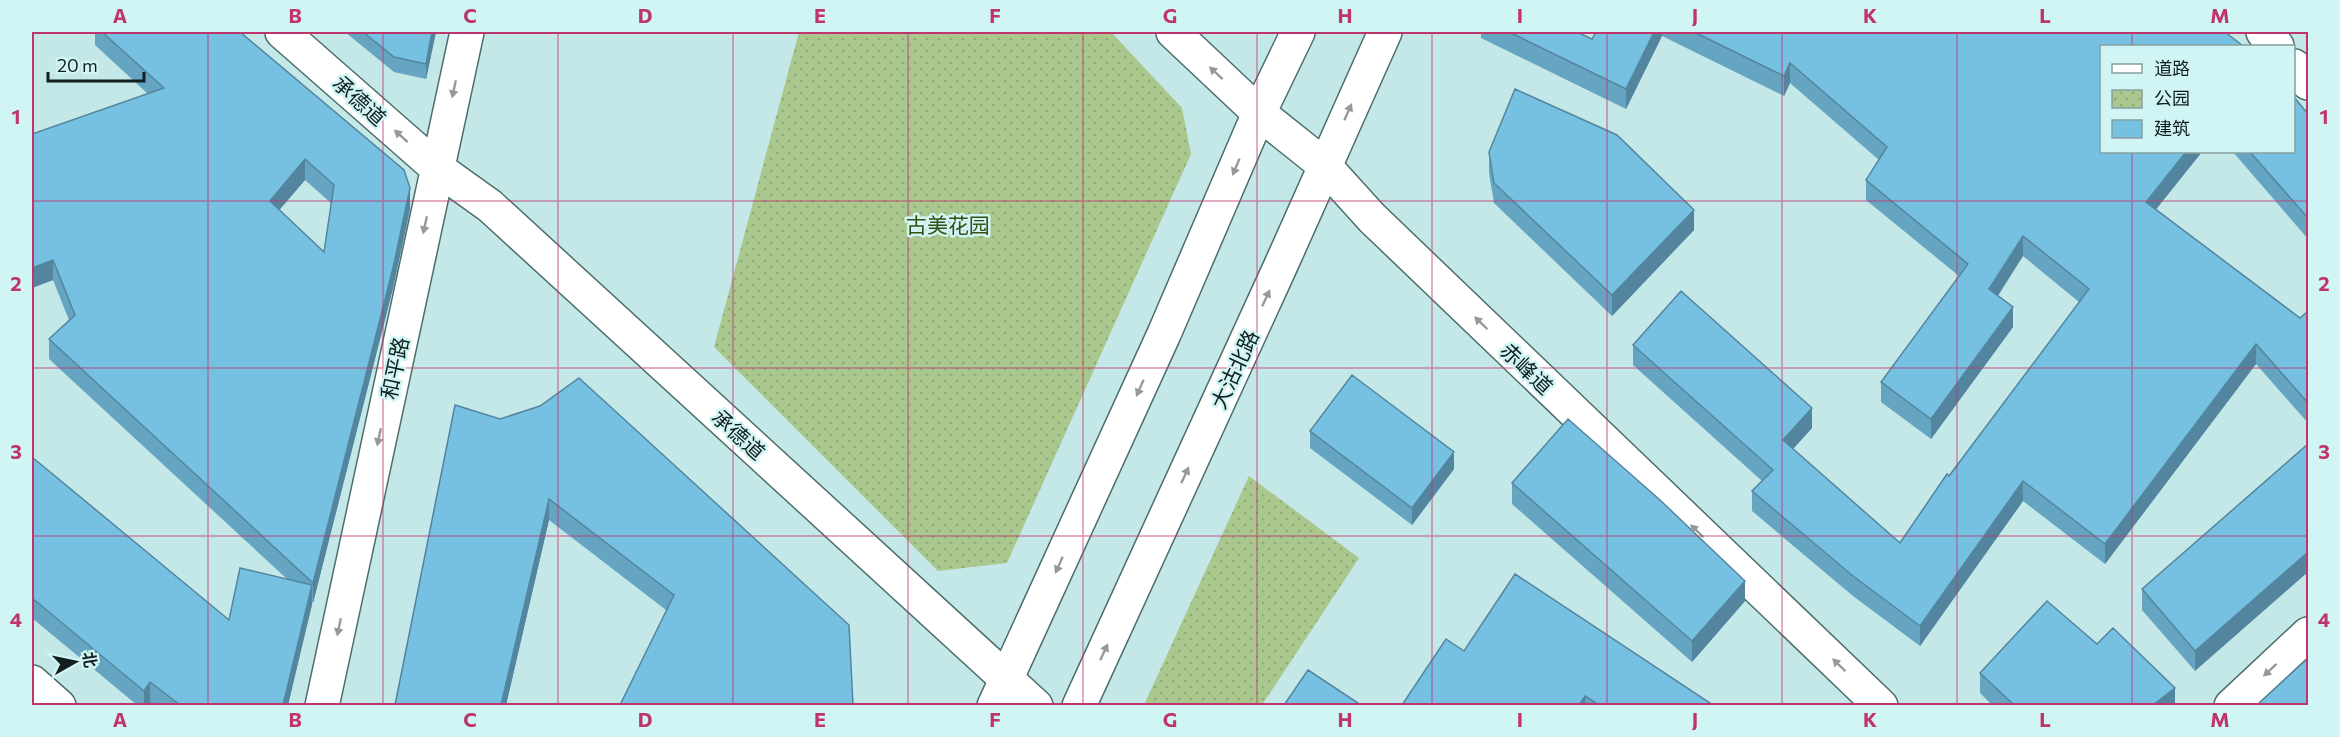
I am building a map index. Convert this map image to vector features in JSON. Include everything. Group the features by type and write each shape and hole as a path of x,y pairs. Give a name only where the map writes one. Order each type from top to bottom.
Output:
{"main road":[{"name":"承德道","path":"282,32 437,168 490,206 1003,696 1036,705"},
{"name":"和平路","path":"322,705 467,32"},
{"name":"赤峰道","path":"1173,32 1259,113 1324,165 1372,218 1481,324 1881,705"},
{"path":"1003,696 1164,334 1259,113 1298,32"},
{"name":"大沽北路","path":"1079,705 1272,286 1384,32"},
{"path":"2264,32 2276,45"},
{"path":"2295,67 2308,83"},
{"path":"2231,705 2308,634"},
{"path":"32,682 59,705"}],"green space":[{"name":"古美花园","path":"799,32 1111,32 1182,108 1191,154 1007,563 938,571 714,347"},
{"path":"1249,476 1359,558 1262,705 1144,705"}],"building":[{"path":"102,32 240,32 404,170 410,188 393,268 313,583 49,339 75,315 53,260 32,268 32,134 164,88","holes":["305,159 334,185 324,252 270,201"]},
{"path":"363,32 432,32 426,64 394,57"},
{"path":"1509,32 1577,32 1592,39 1596,32 1654,32 1626,89"},
{"path":"1694,32 2225,32 2242,45 2100,45 2100,153 2185,153 2146,202 2300,318 2308,313 2308,403 2256,344 2105,544 2023,481 1920,626 1853,576 1752,491 1773,470 1633,345 1681,291 1812,408 1783,440 1900,543 1947,474 1949,476 2089,289 2023,236 1989,289 2013,307 1931,419 1881,382 1968,264 1866,180 1887,147 1790,63 1784,76"},
{"path":"1515,89 1617,135 1694,210 1612,295 1494,183 1489,152"},
{"path":"2295,98 2308,114 2308,218 2251,153 2295,153"},
{"path":"1352,375 1454,452 1412,508 1310,431"},
{"path":"579,378 849,625 853,705 620,705 674,595 549,499 501,705 395,705 455,405 500,419 540,406"},
{"path":"1568,419 1660,500 1745,581 1692,641 1512,483"},
{"path":"2308,444 2308,552 2195,651 2142,589"},
{"path":"32,457 229,620 240,568 312,585 283,705 180,705 150,682 144,691 32,598"},
{"path":"1515,574 1713,705 1599,705 1585,696 1579,705 1402,705 1446,639 1464,651"},
{"path":"2047,601 2097,644 2113,628 2175,688 2153,705 2014,705 1980,673"},
{"path":"2308,658 2308,705 2257,705"},
{"path":"1308,670 1361,705 1284,705"}]}
